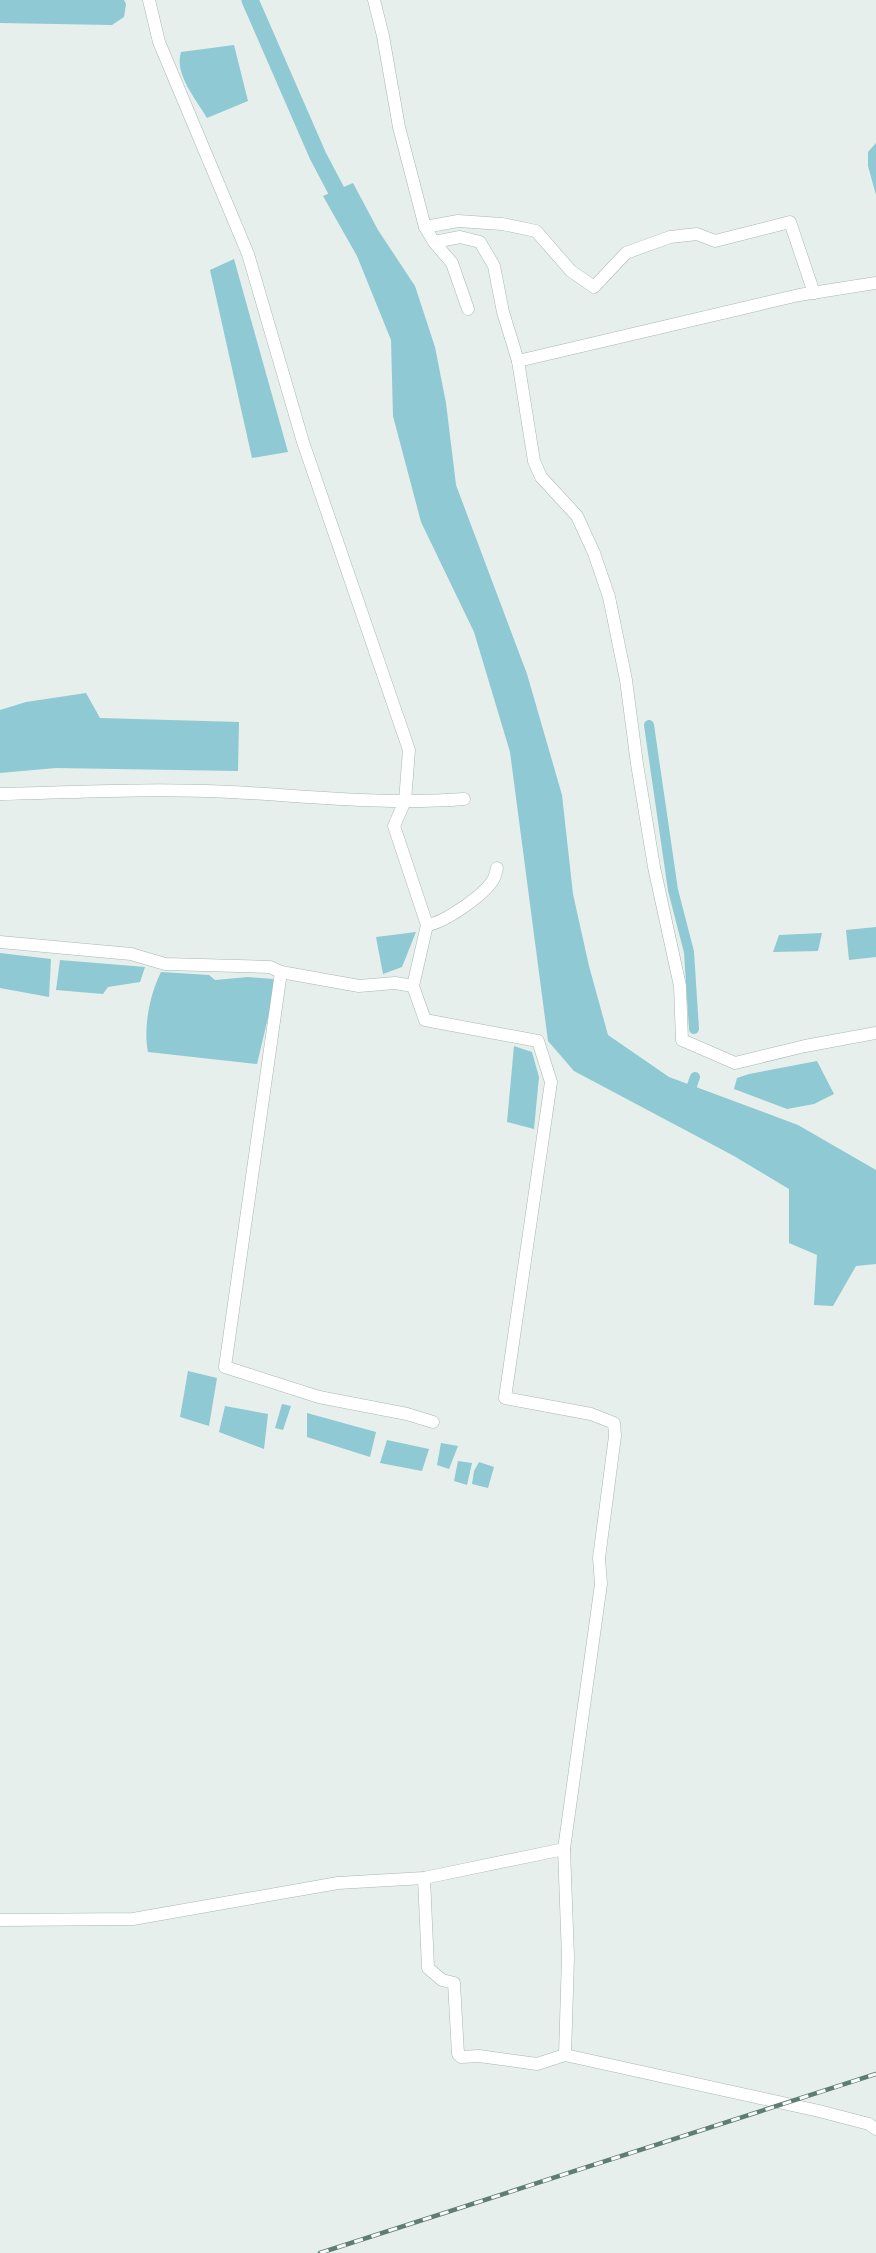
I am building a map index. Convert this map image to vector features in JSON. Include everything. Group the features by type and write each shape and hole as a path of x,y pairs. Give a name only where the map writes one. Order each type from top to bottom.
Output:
{"street":[{"path":"149,0 159,42 248,254 303,442 409,750 405,801 394,826 427,925 413,986 425,1020 538,1041 550,1082 505,1398 591,1414 614,1423 615,1436 599,1558 602,1584 564,1849 568,1957 565,2055"},
{"path":"374,0 383,36 399,126 425,227 434,242 452,263 468,309"},
{"path":"425,227 458,221 502,224 536,231 571,271 594,287 626,253 670,238 696,234 715,241 790,222 814,292"},
{"path":"434,242 460,237 480,242 494,266 503,312 518,361 534,461 541,477 577,516 594,553 609,597 626,680 637,764 654,867 680,986 682,1040 735,1063 805,1046 876,1033"},
{"path":"518,361 814,292 876,283"},
{"path":"0,794 148,790 230,792 377,801 423,802 464,799"},
{"path":"427,925 435,924 473,900 494,879 497,868"},
{"path":"0,942 131,954 165,964 270,967 282,972 359,986 395,983 413,986"},
{"path":"282,972 225,1367 319,1397 406,1414 433,1422"},
{"path":"0,1920 132,1919 338,1883 424,1878 564,1849"},
{"path":"424,1878 428,1968 442,1980 454,1983 458,2054 462,2057 479,2056 537,2064 565,2055 819,2111 869,2124 876,2129"}],"water":[{"path":"0,0 124,0 126,4 124,17 112,25 0,23"},
{"path":"234,45 248,101 207,118 183,78 180,60 181,52"},
{"path":"876,143 876,195 868,166 868,152"},
{"path":"353,183 378,230 415,286 435,347 446,403 456,485 527,674 562,795 573,894 589,966 608,1035 669,1077 798,1125 876,1170 876,1264 856,1266 833,1306 814,1305 817,1255 789,1243 789,1189 734,1156 574,1071 548,1041 510,752 474,632 421,522 393,416 391,340 357,256 323,196"},
{"path":"234,259 288,452 252,458 210,270"},
{"path":"86,693 100,718 239,722 238,771 56,768 0,773 0,710 26,702"},
{"path":"876,927 876,957 849,960 846,930"},
{"path":"416,932 402,967 383,974 376,937"},
{"path":"822,933 818,951 773,952 779,935"},
{"path":"0,953 51,959 49,997 0,988"},
{"path":"60,960 145,967 140,982 108,987 103,994 56,990"},
{"path":"161,972 209,975 215,980 248,977 273,979 276,984 257,1064 148,1052 146,1032 148,1011"},
{"path":"514,1046 532,1052 539,1077 534,1129 507,1122"},
{"path":"817,1061 834,1094 814,1104 787,1109 734,1089 737,1078 749,1074"},
{"path":"188,1371 217,1378 209,1426 180,1417"},
{"path":"282,1404 291,1406 283,1430 275,1428"},
{"path":"225,1406 268,1414 264,1449 219,1432"},
{"path":"307,1413 376,1432 370,1457 307,1437"},
{"path":"387,1440 429,1449 422,1471 380,1463"},
{"path":"441,1443 458,1446 449,1469 437,1465"},
{"path":"458,1461 472,1463 467,1485 454,1481"},
{"path":"479,1462 494,1467 488,1488 472,1484 474,1471"}],"waterway":[{"path":"250,0 318,156 347,211"},
{"path":"649,725 673,890 689,952 694,1029"},
{"path":"688,1097 695,1077"}],"railway":[{"path":"320,2253 876,2074"}]}
